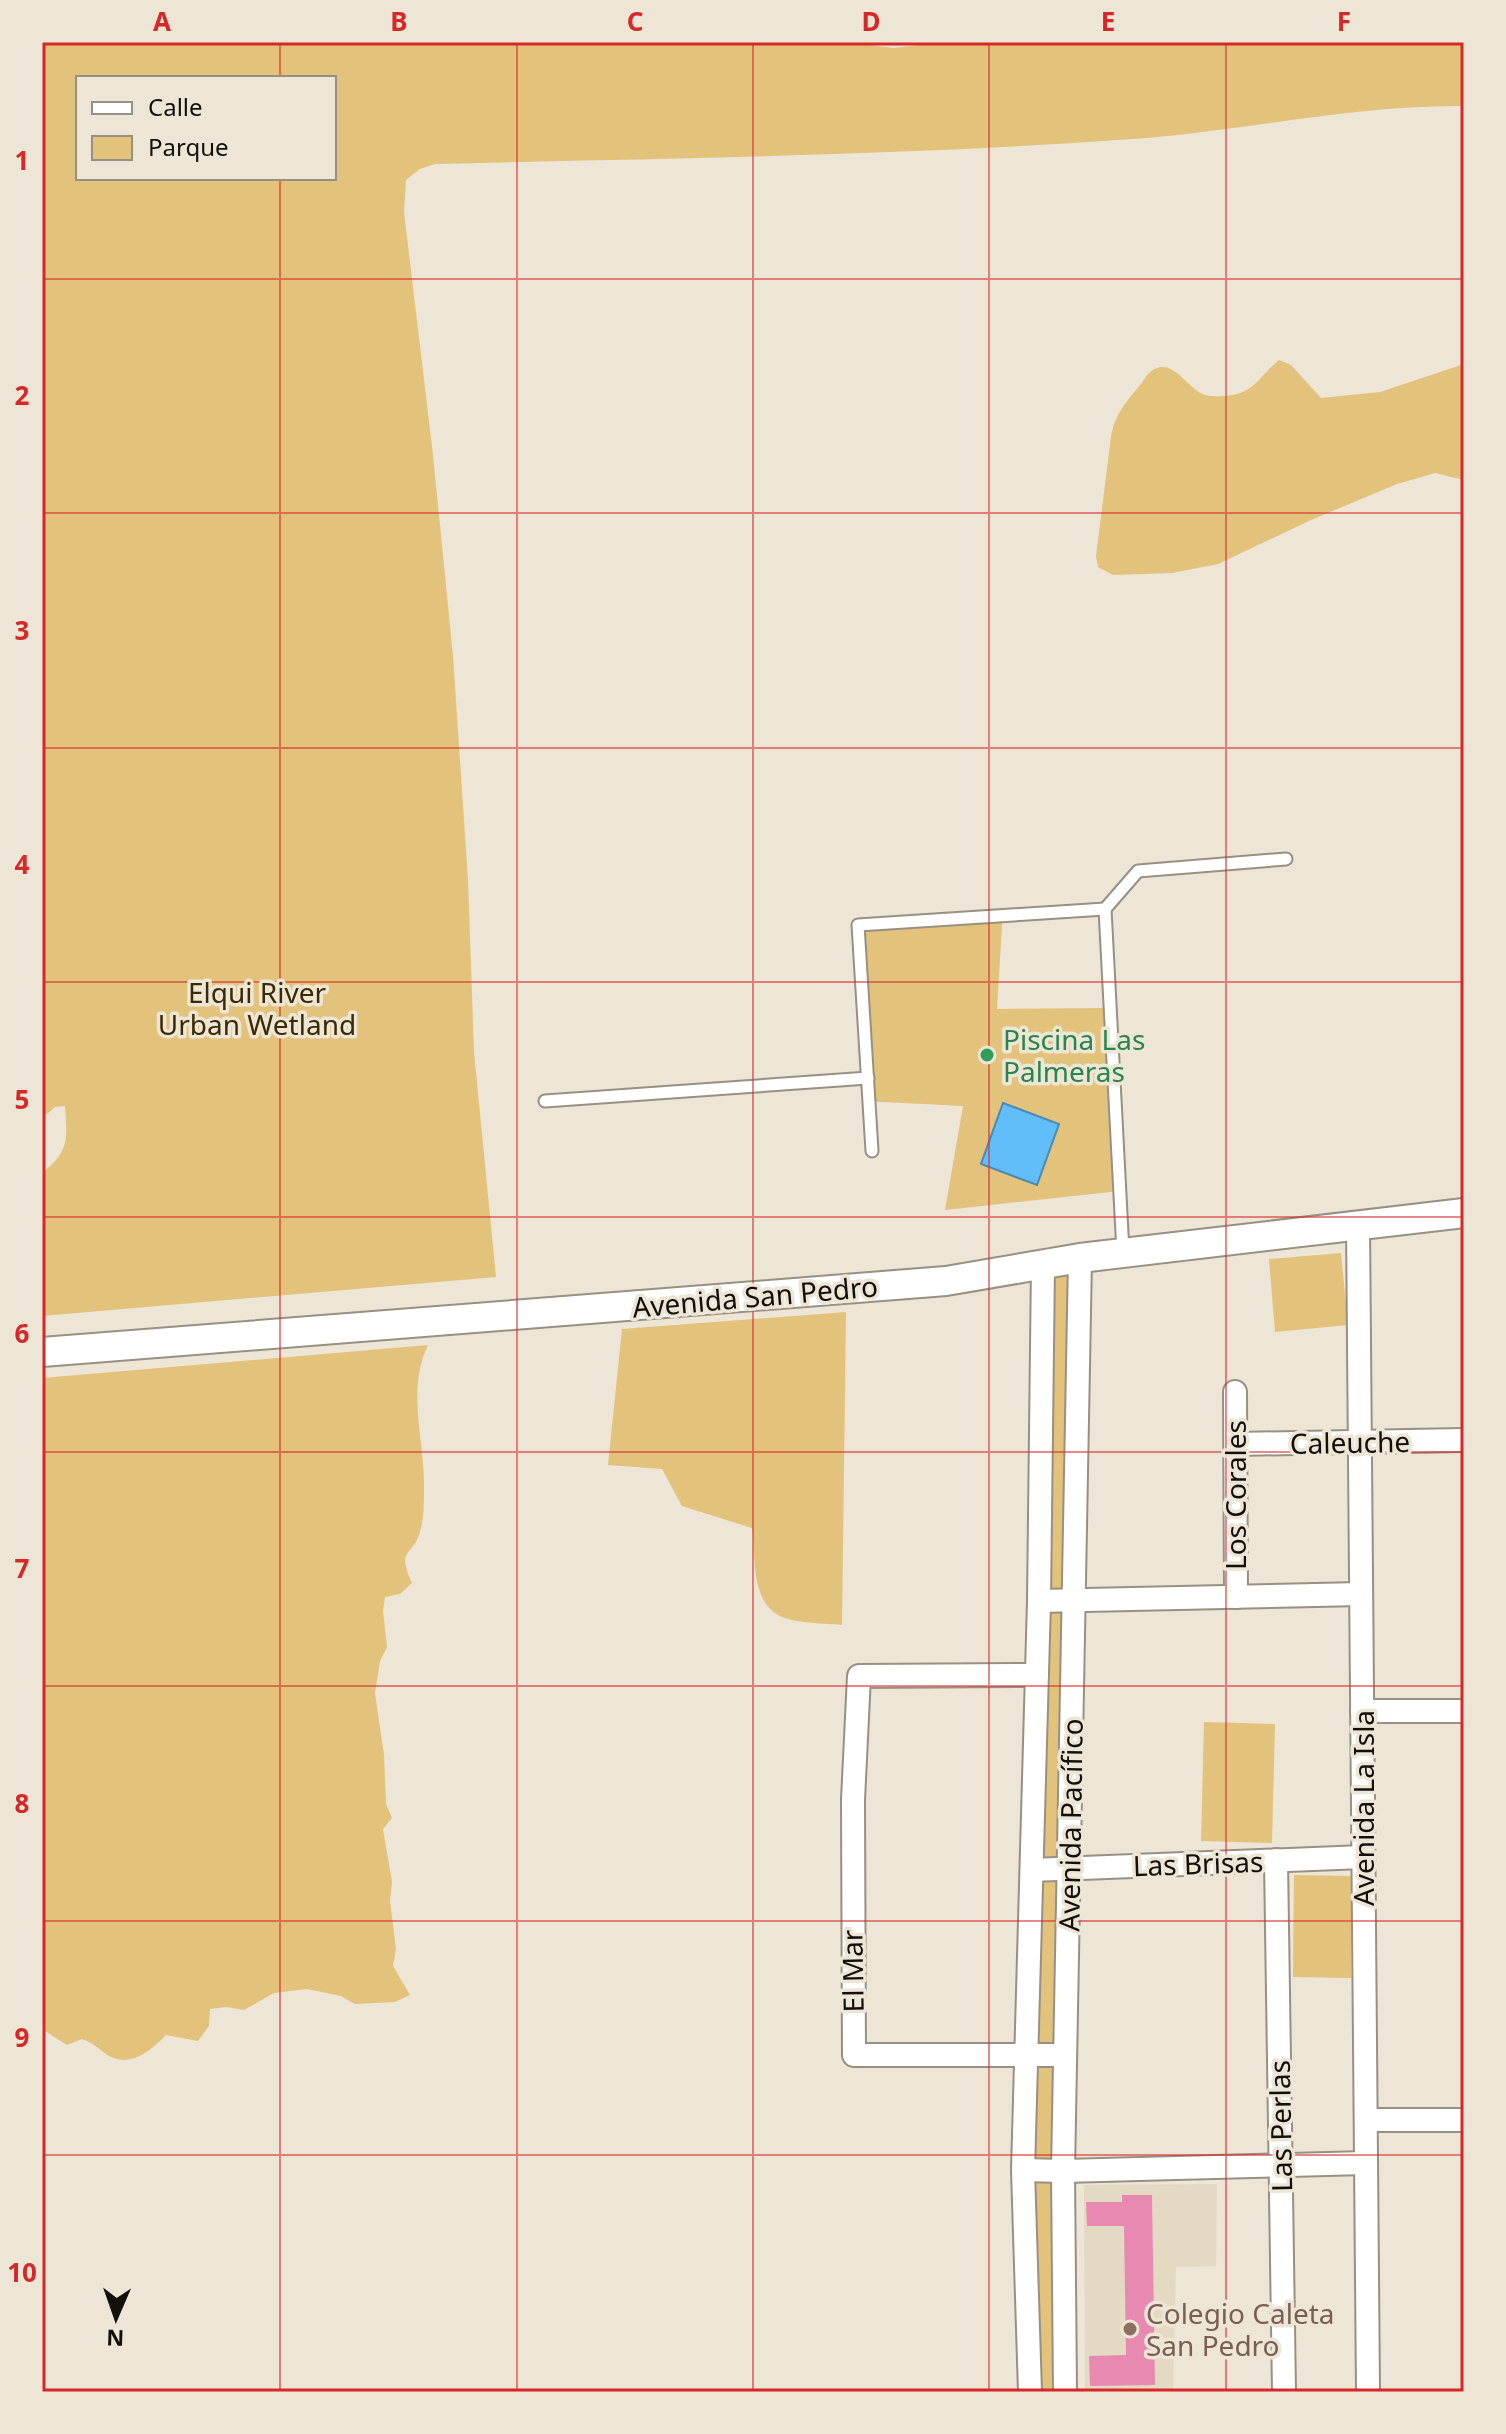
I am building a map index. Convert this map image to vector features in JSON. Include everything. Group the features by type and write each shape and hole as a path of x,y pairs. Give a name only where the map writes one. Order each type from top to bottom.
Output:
{"street":[{"name":"Avenida San Pedro","path":"42,1352 930,1282 1123,1252 1464,1213"},
{"name":"Avenida La Isla","path":"1358,1225 1368,2392"},
{"name":"Avenida Pacífico","path":"1065,2392 1063,2171 1080,1258"},
{"name":"Avenida Pacífico","path":"1030,2392 1023,2170 1039,1601 1043,1264"},
{"name":"Los Corales","path":"1235,1392 1236,1597"},
{"name":"Caleuche","path":"1236,1444 1464,1440"},
{"name":"Los Corales","path":"1039,1601 1361,1594"},
{"name":"El Mar","path":"1037,1675 859,1676 852,1856 854,2055 1065,2055"},
{"path":"1362,1711 1464,1711"},
{"name":"Las Brisas","path":"1032,1870 1363,1857"},
{"name":"Las Perlas","path":"1276,1860 1284,2392"},
{"path":"1366,2120 1464,2120"},
{"path":"1023,2170 1366,2163"}],"lane":[{"path":"1123,1252 1105,909 1138,871 1286,859"},
{"path":"872,1151 858,925 1105,909"},
{"path":"545,1101 868,1078"}],"shaded area":[{"name":"Colegio Caleta San Pedro","path":"1217,2184 1216,2266 1176,2267 1173,2392 1085,2392 1084,2185"}],"green space":[{"name":"Elqui River Urban Wetland","path":"42,42 843,42 894,48 918,45 920,42 1464,42 1464,106 1381,110 1174,135 1045,145 784,156 435,164 420,169 406,180 404,212 453,656 468,880 474,1052 496,1277 42,1316 42,1173 58,1158 65,1144 65,1106 55,1107 42,1118"},
{"path":"1279,360 1291,365 1321,398 1380,392 1464,364 1464,480 1435,473 1397,484 1218,564 1172,573 1113,575 1098,567 1096,556 1113,429 1122,409 1147,375 1156,368 1164,367 1205,395 1234,395 1255,384"},
{"name":"Piscina Las Palmeras","path":"1003,909 997,1009 1107,1008 1120,1191 945,1210 963,1106 863,1101 863,919"},
{"path":"1341,1253 1348,1325 1275,1332 1269,1259"},
{"path":"1072,1267 1057,2392 1037,2392 1031,2169 1050,1271"},
{"path":"846,1312 842,1625 799,1621 774,1612 760,1592 752,1528 682,1506 662,1469 608,1465 622,1329"},
{"path":"428,1345 418,1380 417,1398 424,1470 422,1521 417,1540 405,1558 412,1583 400,1594 385,1597 383,1611 387,1647 380,1661 375,1693 384,1755 386,1804 392,1818 383,1829 392,1882 390,1901 396,1949 393,1966 410,1995 395,2002 355,2004 341,1996 307,1989 274,1993 244,2010 226,2007 210,2009 209,2026 198,2041 166,2035 133,2059 109,2056 82,2039 67,2045 42,2029 42,1378"},
{"path":"1204,1722 1275,1724 1272,1843 1201,1841"},
{"path":"1294,1875 1352,1876 1351,1978 1293,1977"}],"water":[{"path":"1003,1103 1059,1124 1037,1185 981,1164"}],"building":[{"path":"1122,2195 1152,2195 1155,2385 1090,2386 1089,2356 1126,2355 1124,2226 1087,2226 1086,2202 1122,2202"}],"place":[{"name":"Piscina Las Palmeras","path":"987,1055"},
{"name":"Colegio Caleta San Pedro","path":"1130,2329"}]}
